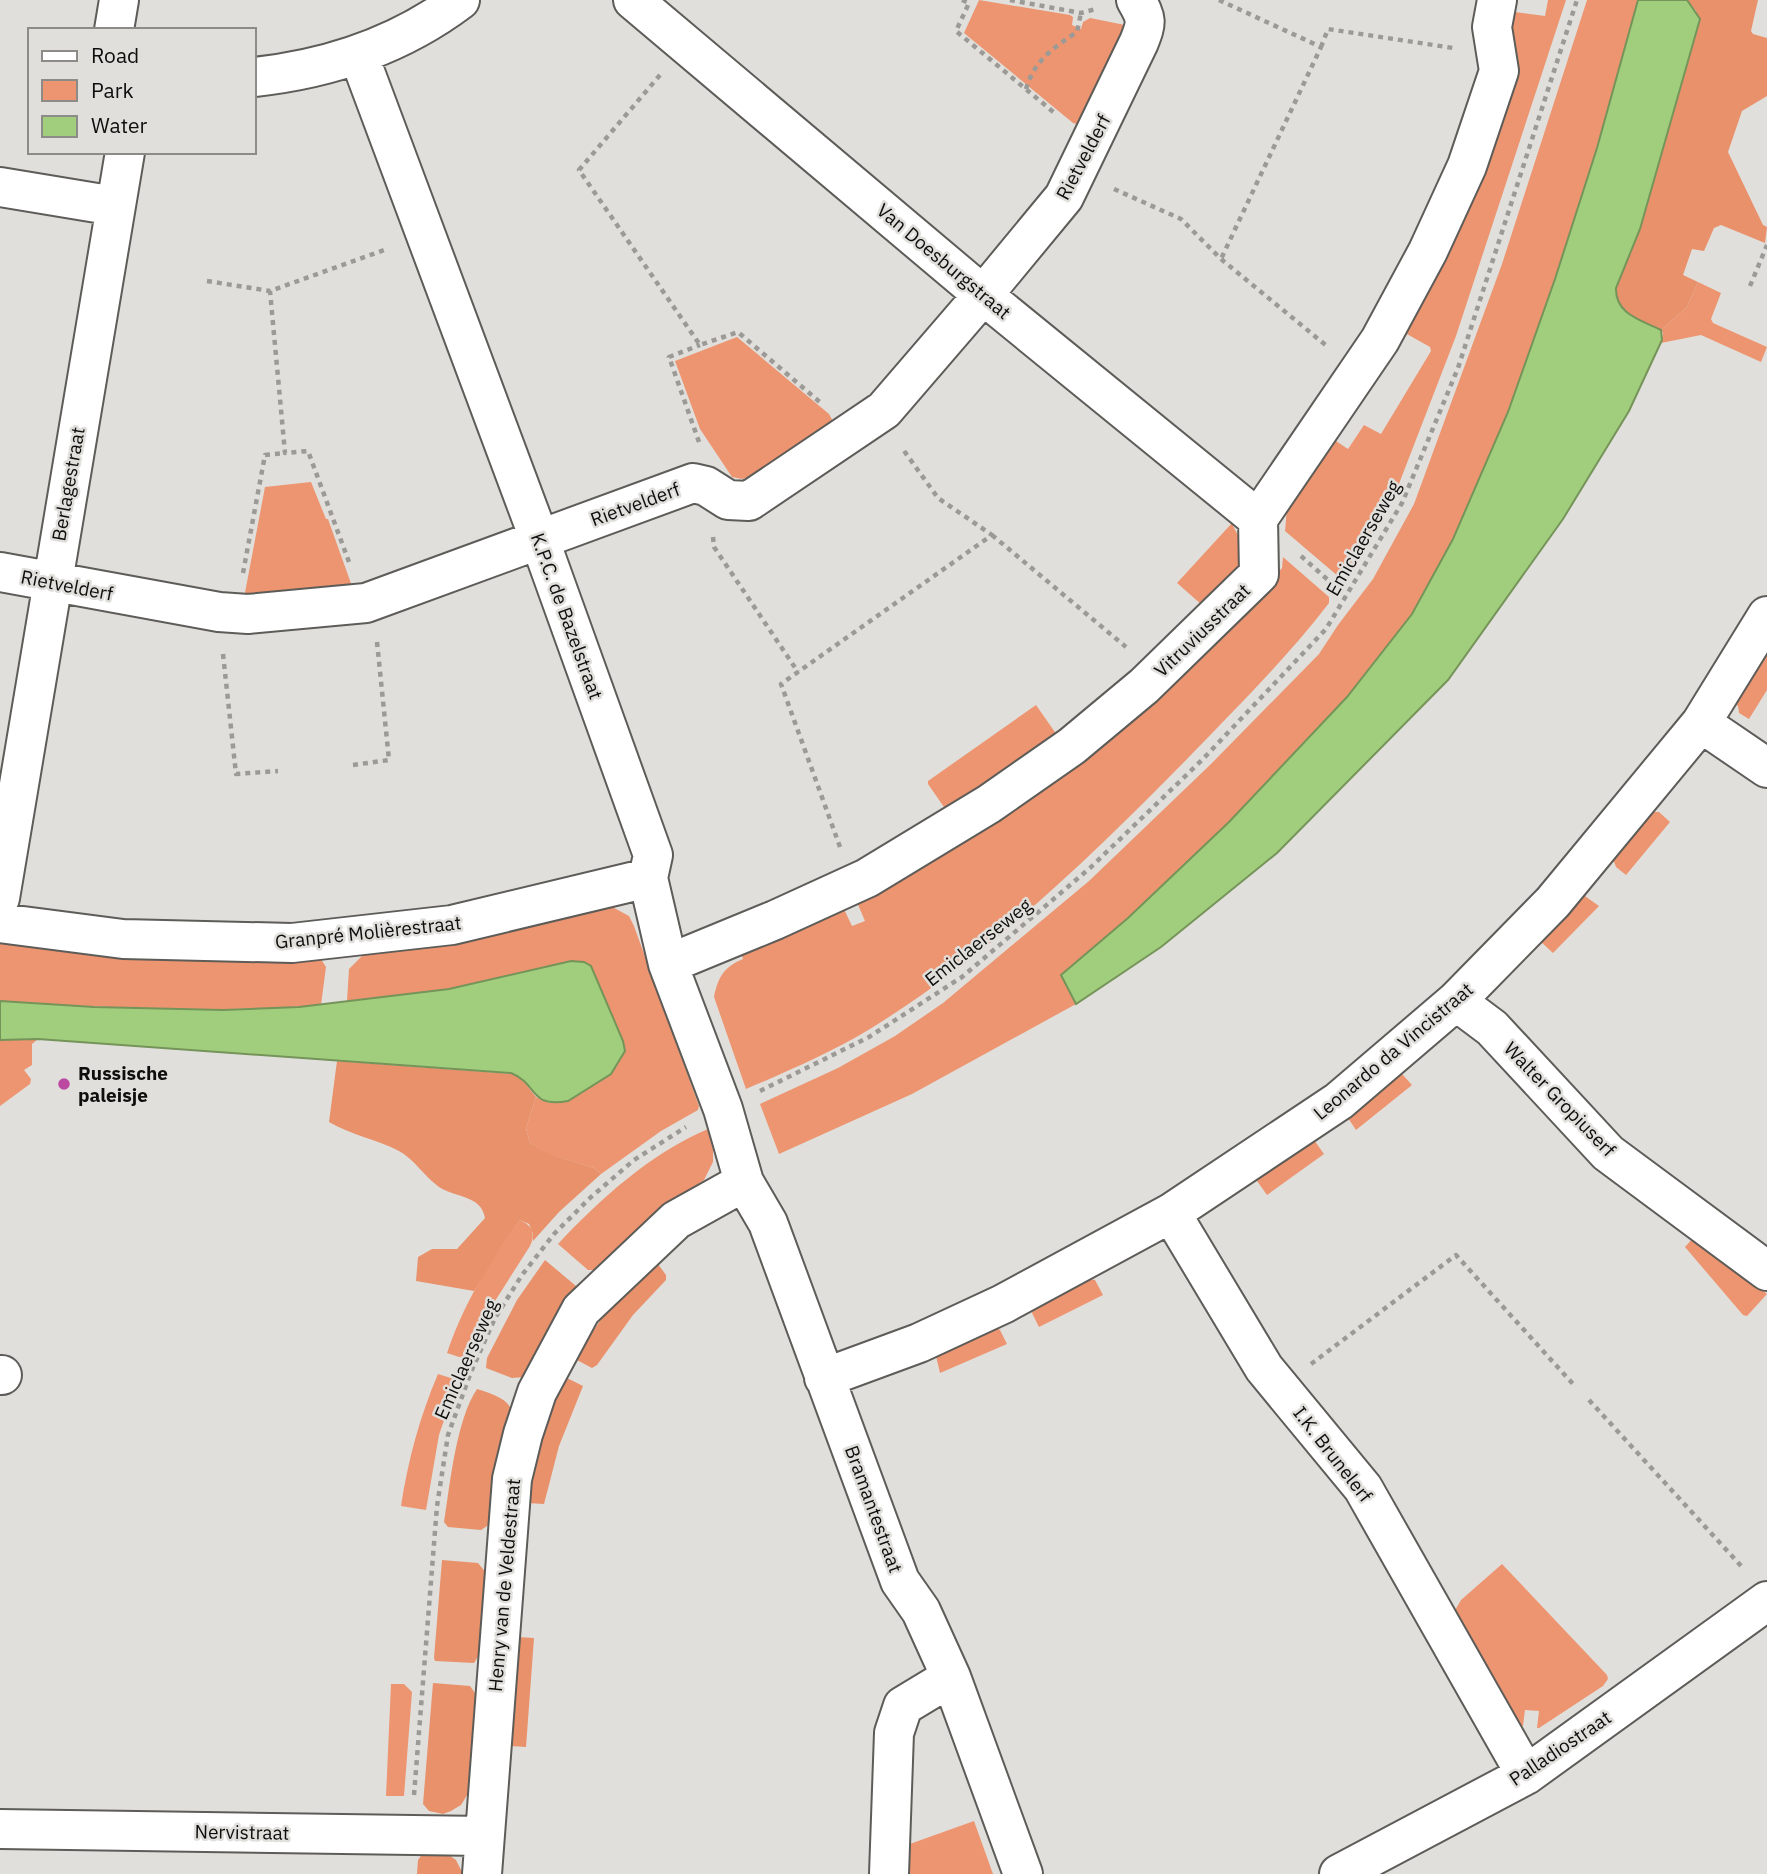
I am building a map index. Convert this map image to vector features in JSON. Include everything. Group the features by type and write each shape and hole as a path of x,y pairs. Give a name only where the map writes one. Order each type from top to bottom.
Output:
{"street":[{"path":"114,28 119,0"},
{"path":"256,77 289,73 359,56 408,32 460,0"},
{"name":"Van Doesburgstraat","path":"633,0 983,295 1258,519"},
{"name":"Rietvelderf","path":"0,572 88,590 248,614 367,601 692,484 706,486 728,500 749,501 884,410 1064,197 1145,27 1145,16 1136,0"},
{"path":"1258,519 1380,340 1428,251 1466,166 1499,71 1492,27 1497,0"},
{"name":"K.P.C. de Bazelstraat","path":"359,56 539,538 653,855 648,878 668,964 723,1109 744,1182"},
{"name":"Berlagestraat","path":"0,898 125,154"},
{"path":"0,187 115,206"},
{"name":"Vitruviusstraat","path":"668,964 853,884 989,804 1072,746 1158,673 1259,574 1258,519"},
{"name":"Leonardo da Vincistraat","path":"824,1378 919,1343 1003,1304 1171,1213 1339,1101 1456,1001 1553,902 1701,723 1767,616"},
{"path":"1701,723 1767,768"},
{"name":"Granpré Molièrestraat","path":"0,923 123,939 292,943 452,925 648,878"},
{"name":"Walter Gropiuserf","path":"1456,1001 1492,1028 1608,1153 1767,1270"},
{"name":"Bramantestraat","path":"744,1182 768,1223 900,1581 921,1611 951,1677 1023,1874"},
{"name":"Henry van de Veldestraat","path":"482,1874 512,1479 537,1392 581,1310 676,1220 744,1182"},
{"name":"I.K. Brunelerf","path":"1171,1213 1264,1368 1363,1488 1526,1775"},
{"name":"Palladiostraat","path":"1339,1874 1526,1775 1758,1587"},
{"path":"889,1874 894,1733 903,1706 951,1677"},
{"name":"Nervistraat","path":"0,1829 484,1836"}],"path":[{"path":"962,0 970,2 956,31 1026,89 1084,158 1181,219 1221,259 1279,309 1359,371"},
{"path":"1010,0 1081,13 1136,0"},
{"path":"1219,0 1321,47"},
{"name":"Emiclaerseweg","path":"412,1834 437,1506 448,1435 495,1318 522,1275 554,1234 634,1160 697,1121 869,1037 962,977 1109,850 1202,760 1326,629 1402,503 1458,368 1577,0"},
{"path":"1026,89 1030,75 1040,60 1053,47 1077,32 1081,13"},
{"path":"1221,259 1328,29 1496,55"},
{"path":"685,45 579,170 701,345"},
{"path":"207,281 270,292 426,235"},
{"path":"1750,286 1767,245"},
{"path":"270,292 285,453"},
{"path":"798,672 714,547 698,435 669,357 738,332 865,423 938,498 992,535 1158,673"},
{"path":"278,771 236,774 227,612 265,455 308,451 359,589 367,601 389,760 353,765"},
{"path":"853,884 781,684 992,535"},
{"path":"1280,1387 1456,1255 1573,1384"},
{"path":"1589,1400 1758,1587"}],"green space":[{"path":"979,0 1070,15 1073,17 1072,25 1081,29 1083,22 1090,18 1125,25 1083,126 1073,123 964,33"},
{"path":"1548,0 1566,0 1456,336 1397,489 1351,573 1339,577 1285,531 1287,508 1333,439 1348,449 1364,425 1381,434 1431,351 1430,347 1405,333 1510,14 1515,12 1545,16"},
{"path":"1587,0 1638,0 1597,148 1508,412 1453,539 1412,614 1347,697 1229,822 1128,918 1061,975 1076,1004 912,1094 779,1154 760,1104 838,1068 895,1036 943,1003 1089,881 1211,764 1319,654 1373,579 1414,504 1502,264"},
{"path":"1698,282 1721,293 1711,319 1713,323 1767,347 1761,362 1701,335 1661,343 1661,330 1687,307"},
{"path":"737,337 829,414 834,423 755,476 742,479 732,477 700,429 675,361"},
{"path":"311,482 328,519 353,589 244,598 265,487"},
{"path":"1232,523 1243,548 1240,566 1230,581 1202,605 1177,583"},
{"path":"1283,557 1329,597 1329,603 1260,683 1150,796 1075,869 997,938 914,1001 840,1046 746,1089 714,997 723,974 743,959 740,949 843,907 852,926 865,921 856,900 1178,675 1282,568"},
{"path":"1767,654 1767,690 1749,719 1739,713 1738,706 1734,703"},
{"path":"1036,705 1057,735 946,810 928,781"},
{"path":"1653,812 1659,812 1670,822 1626,875 1616,867 1613,859"},
{"path":"1582,894 1599,906 1553,953 1540,941"},
{"path":"605,903 629,916 634,926 699,1106 698,1110 661,1131 601,1174 594,1168 551,1155 530,1143 526,1128 536,1097 549,1103 568,1101 623,1041 591,966 571,961 449,989 347,1001 349,969 365,953"},
{"path":"0,941 92,954 317,953 326,967 321,1005 166,1009 0,1001"},
{"path":"38,1039 32,1044 32,1065 24,1070 31,1079 30,1084 0,1106 0,1040"},
{"path":"1396,1072 1402,1074 1412,1085 1356,1130 1346,1115"},
{"path":"708,1129 713,1162 704,1180 651,1216 595,1270 588,1270 558,1244 591,1210 627,1179 666,1151"},
{"path":"1314,1140 1324,1154 1267,1195 1257,1181 1258,1177"},
{"path":"520,1220 532,1230 530,1246 488,1312 467,1356 459,1357 447,1353 478,1283"},
{"path":"1698,1237 1767,1294 1747,1316 1743,1315 1685,1247 1693,1238"},
{"path":"1090,1279 1095,1280 1103,1295 1039,1327 1032,1313 1033,1309"},
{"path":"995,1327 1000,1330 1007,1344 940,1373 936,1356"},
{"path":"438,1374 454,1379 456,1385 439,1435 426,1510 401,1506 415,1438"},
{"path":"1502,1564 1608,1679 1603,1686 1539,1728 1539,1711 1525,1710 1523,1726 1517,1723 1454,1612 1461,1600"},
{"path":"391,1684 404,1684 412,1692 404,1796 386,1796"},
{"path":"974,1821 993,1874 910,1874 907,1845"}],"shaded area":[{"path":"1687,0 1758,0 1751,31 1767,38 1767,96 1742,111 1728,152 1763,225 1767,227 1765,243 1721,225 1714,228 1704,251 1692,249 1683,275 1698,282 1687,307 1661,330 1625,310 1617,297 1616,288 1640,229 1696,11"},
{"path":"337,1061 515,1074 536,1097 526,1128 530,1143 552,1155 594,1168 601,1174 559,1212 533,1241 529,1224 520,1220 474,1291 416,1281 418,1257 432,1249 457,1249 485,1218 483,1211 473,1201 439,1187 399,1151 329,1122"},
{"path":"545,1260 576,1286 576,1291 524,1377 512,1378 486,1368 487,1358 517,1300"},
{"path":"655,1260 666,1275 666,1280 633,1315 597,1365 592,1368 575,1359 605,1313"},
{"path":"565,1377 583,1386 559,1446 544,1504 527,1503 541,1439 551,1407"},
{"path":"477,1389 503,1400 512,1412 490,1524 481,1530 448,1527 444,1522 459,1435"},
{"path":"442,1560 478,1563 487,1574 481,1652 474,1663 435,1661 434,1658"},
{"path":"517,1637 534,1638 526,1747 510,1746"},
{"path":"433,1683 470,1686 477,1700 469,1792 461,1805 443,1814 429,1811 423,1804"},
{"path":"443,1851 456,1860 463,1874 417,1874 418,1860 423,1853"}],"water":[{"path":"1638,0 1687,0 1700,19 1640,229 1616,288 1617,297 1625,310 1661,330 1662,340 1629,411 1563,519 1448,680 1277,853 1161,947 1076,1004 1061,975 1128,918 1229,822 1347,697 1412,614 1453,539 1508,412 1597,148"},
{"path":"571,961 584,962 591,966 625,1051 611,1074 568,1101 546,1101 511,1073 38,1039 0,1040 0,1001 94,1007 223,1010 299,1007 449,989"}],"place":[{"name":"Russische paleisje","path":"64,1084"}]}
